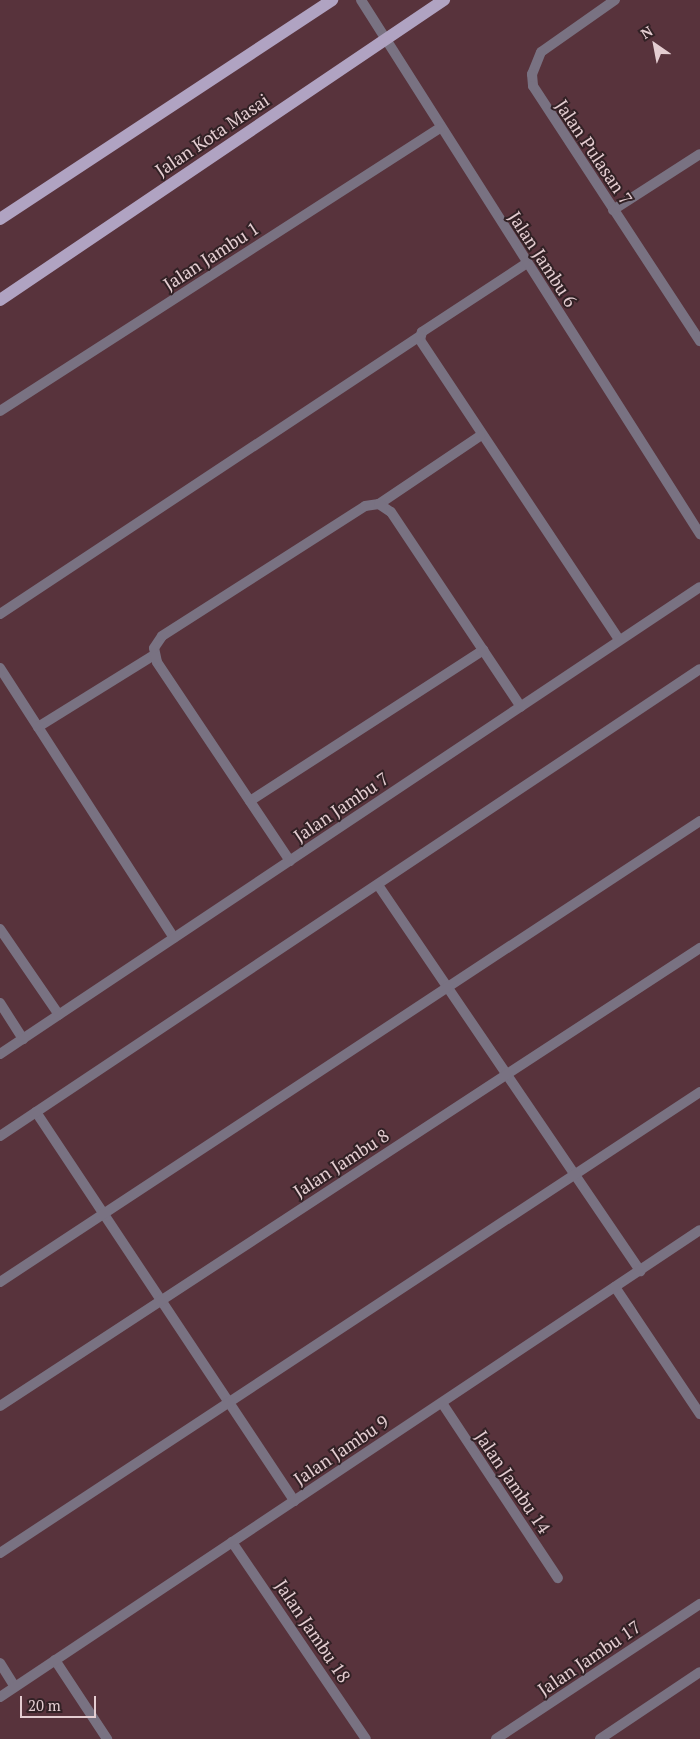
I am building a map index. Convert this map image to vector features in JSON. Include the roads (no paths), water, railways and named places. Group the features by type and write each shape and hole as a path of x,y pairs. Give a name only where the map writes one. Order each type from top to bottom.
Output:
{"main road":[{"path":"0,220 332,0"},
{"name":"Jalan Kota Masai","path":"0,300 444,0"}],"street":[{"name":"Jalan Jambu 6","path":"361,0 387,38 440,128 700,534"},
{"name":"Jalan Pulasan 7","path":"615,0 541,52 532,74 538,97 700,341"},
{"name":"Jalan Jambu 1","path":"0,411 440,128"},
{"path":"613,210 700,154"},
{"path":"0,614 527,263"},
{"path":"420,336 480,436 619,639"},
{"path":"38,727 154,655 162,636 365,506 379,504 480,436"},
{"path":"379,504 391,512 521,707"},
{"name":"Jalan Jambu 7","path":"0,1054 521,707 619,639 700,587"},
{"path":"250,801 483,650"},
{"path":"154,655 290,861"},
{"path":"0,668 174,938"},
{"path":"0,1136 700,669"},
{"path":"0,1282 700,821"},
{"path":"378,885 640,1270"},
{"path":"0,929 59,1015"},
{"name":"Jalan Jambu 8","path":"0,1406 700,948"},
{"path":"0,1003 23,1039"},
{"path":"0,1553 700,1092"},
{"path":"36,1112 164,1299 294,1501"},
{"name":"Jalan Jambu 9","path":"0,1697 700,1230"},
{"path":"615,1287 700,1414"},
{"name":"Jalan Jambu 14","path":"442,1403 558,1578"},
{"name":"Jalan Jambu 18","path":"232,1542 366,1739"},
{"name":"Jalan Jambu 17","path":"496,1739 700,1604"},
{"path":"55,1660 107,1739"},
{"path":"0,1663 15,1686"},
{"path":"600,1739 700,1672"}]}
